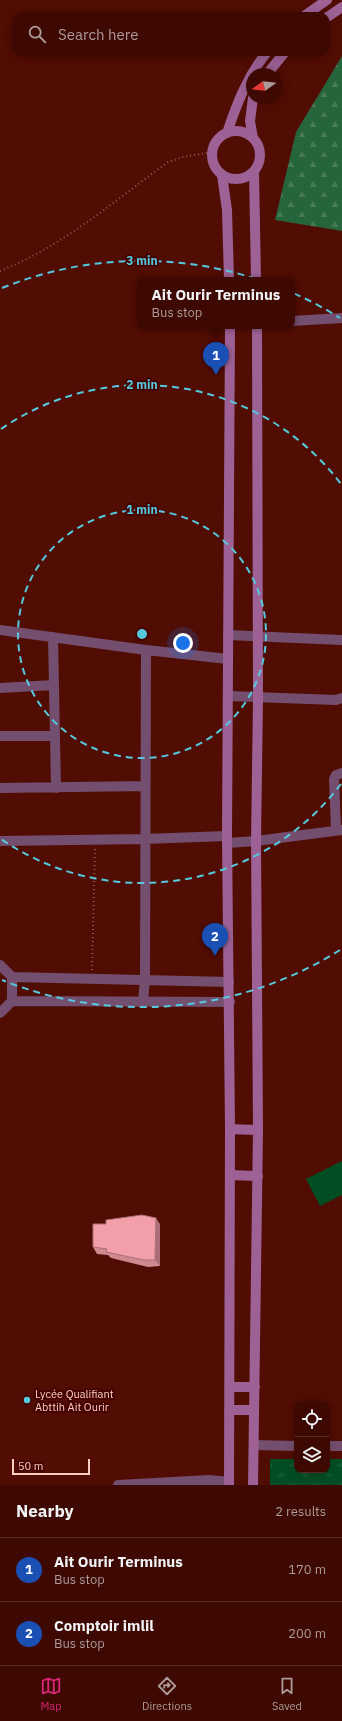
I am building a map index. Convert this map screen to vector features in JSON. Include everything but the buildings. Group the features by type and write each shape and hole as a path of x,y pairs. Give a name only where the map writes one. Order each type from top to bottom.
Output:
{"main road":[{"path":"310,12 327,0"},
{"path":"330,15 342,7"},
{"path":"227,133 244,85 254,68 264,56"},
{"path":"272,68 282,56"},
{"path":"251,104 250,121 253,138 258,146 260,154 254,171 256,277"},
{"path":"253,138 241,132 227,133 217,140 212,152 212,160 222,175 230,178 238,179 247,176 254,171"},
{"path":"222,175 227,210 230,277"},
{"path":"229,1483 230,1002 227,840 230,329"},
{"path":"253,1485 258,1176 256,842 258,699 257,329"},
{"path":"230,1129 258,1130"},
{"path":"230,1175 258,1176"},
{"path":"230,1387 254,1387"},
{"path":"229,1410 254,1410"}],"street":[{"path":"295,321 342,318"},
{"path":"0,630 146,650 228,659"},
{"path":"228,635 257,638 342,640"},
{"path":"53,637 56,788"},
{"path":"143,1001 145,980 144,839 146,650"},
{"path":"0,688 54,685"},
{"path":"229,696 258,699 336,700 342,698"},
{"path":"0,736 55,736"},
{"path":"0,842 144,839 227,840 256,842 339,830 334,779 336,775 342,773"},
{"path":"0,788 145,786"},
{"path":"0,965 12,977 229,982"},
{"path":"0,1013 12,1001 12,977"},
{"path":"12,1001 230,1002"},
{"path":"254,1445 294,1446"},
{"path":"330,1446 342,1446"},
{"path":"118,1485 209,1480 229,1483"}],"path":[{"path":"0,271 26,261 83,226 168,162 183,157 212,152"},
{"path":"92,978 95,840"}],"green space":[{"path":"342,56 342,231 275,220 296,132"},
{"path":"342,1161 342,1195 320,1206 306,1179"},
{"path":"270,1459 294,1459 294,1473 330,1473 330,1459 342,1459 342,1485 270,1485"}],"place":[{"name":"Ait Ourir Terminus","path":"216,375"},
{"name":"Comptoir imlil","path":"215,956"},
{"name":"Lycée Qualifiant Abttih Ait Ourir","path":"27,1400"}]}
